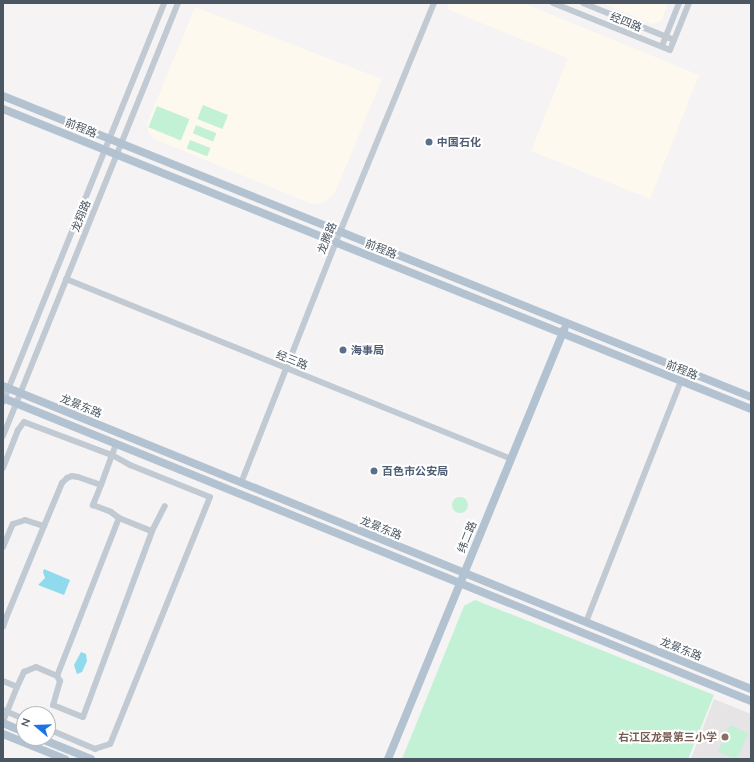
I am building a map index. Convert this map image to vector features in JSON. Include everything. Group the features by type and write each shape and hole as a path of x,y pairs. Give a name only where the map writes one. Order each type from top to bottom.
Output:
{"main road":[{"name":"前程路","path":"3,96 751,397"},
{"name":"前程路","path":"3,108 751,409"},
{"name":"纬二路","path":"388,759 567,323"},
{"name":"龙景东路","path":"6,388 751,689"},
{"name":"龙景东路","path":"3,400 116,444 751,701"},
{"path":"3,723 16,729"},
{"path":"3,734 65,759"},
{"path":"56,745 92,759"}],"street":[{"name":"龙翔路","path":"3,400 6,388 105,150 164,3"},
{"name":"龙翔路","path":"3,436 178,3"},
{"name":"龙腾路","path":"241,483 340,232 434,3"},
{"name":"经四路","path":"553,3 670,50 674,40 583,3"},
{"path":"662,46 679,3"},
{"path":"674,40 689,3"},
{"name":"经三路","path":"66,279 511,459"},
{"path":"586,622 681,382"},
{"path":"3,468 18,430 24,422 112,454 130,465 210,497 110,744 95,749 56,732"},
{"path":"116,444 93,505 111,512 119,518 152,531"},
{"path":"3,627 5,618 62,483 67,478 72,476 101,485"},
{"path":"3,723 5,711 24,672 36,667 57,676 60,681 53,705 83,717 152,531 165,506"},
{"path":"57,676 119,518"},
{"path":"3,547 13,524 25,520 44,526"},
{"path":"3,681 17,687"},
{"path":"5,711 16,716"}],"shaded area":[{"path":"450,3 523,3 699,75 650,199 531,151 568,58 447,9"},
{"path":"602,3 668,3 662,20 653,24"},
{"path":"195,7 382,79 337,188 331,197 320,204 309,203 152,138 148,131 147,124"},
{"name":"右江区龙景第三小学","path":"714,699 751,714 751,759 691,759"}],"green space":[{"path":"203,105 228,115 222,129 197,119"},
{"path":"157,106 189,119 181,140 148,127"},
{"path":"196,125 216,133 213,142 193,133"},
{"path":"190,140 211,148 207,156 187,148"},
{"path":"460,497 467,502 468,505 463,512 460,513 453,508 452,505 457,498"},
{"path":"475,600 714,695 688,759 402,759 464,606"},
{"path":"730,725 748,733 737,759 718,751"}],"water":[{"path":"44,569 70,580 64,595 38,585 45,578 43,572"},
{"path":"81,652 86,654 87,661 82,672 77,674 74,665"}],"place":[{"name":"中国石化","path":"429,142"},
{"name":"海事局","path":"343,350"},
{"name":"百色市公安局","path":"374,471"},
{"name":"右江区龙景第三小学","path":"725,737"}]}
